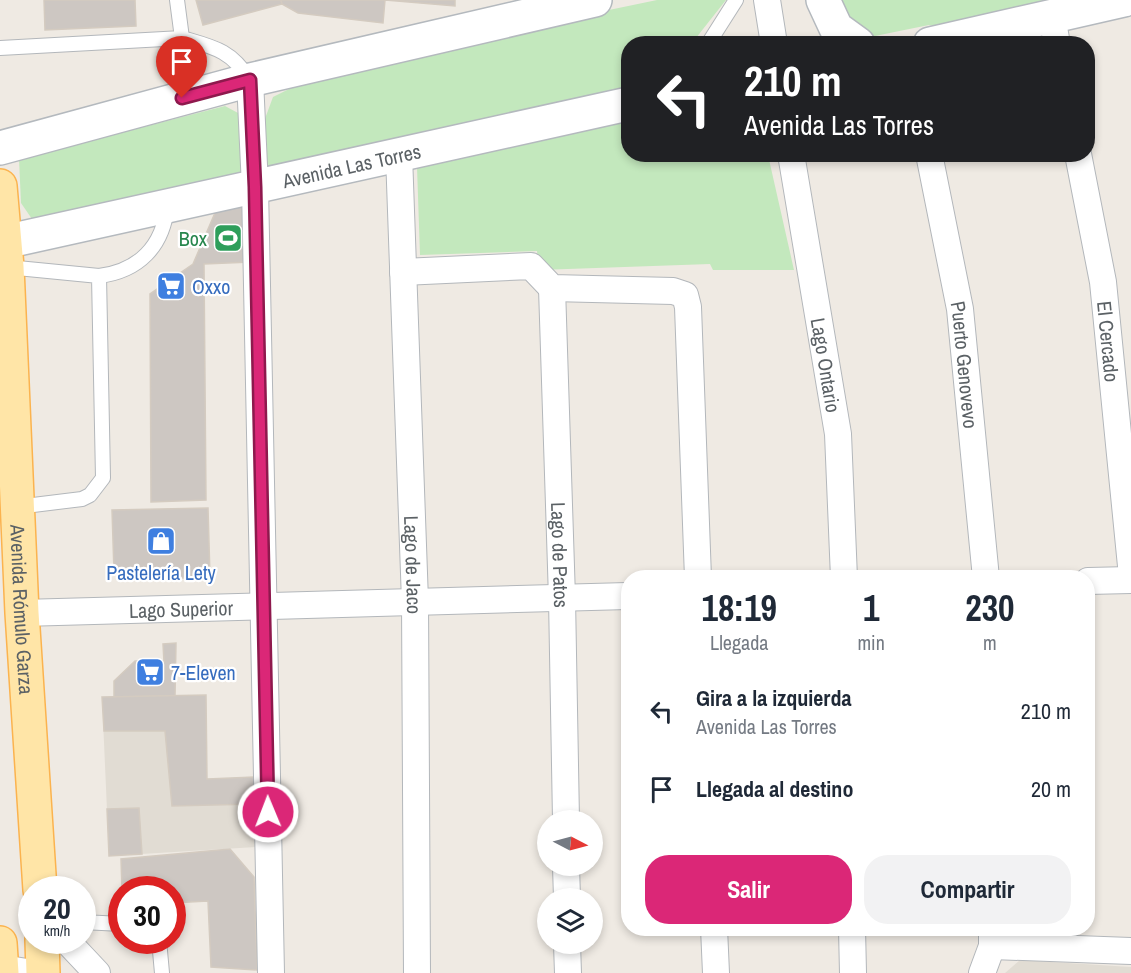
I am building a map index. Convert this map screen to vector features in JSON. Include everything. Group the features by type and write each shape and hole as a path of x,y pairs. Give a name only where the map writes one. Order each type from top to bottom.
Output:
{"main road":[{"name":"Avenida Rómulo Garza","path":"0,186 22,613 39,876"},
{"path":"42,954 43,973"}],"street":[{"path":"0,147 250,80 596,0"},
{"path":"767,0 773,36"},
{"path":"823,0 836,28 847,36"},
{"path":"1001,36 1054,30 1124,0"},
{"path":"250,80 255,187 271,973"},
{"name":"Avenida Las Torres","path":"4,250 167,207 621,106"},
{"name":"Lago de Jaco","path":"399,155 415,601 417,973"},
{"name":"Lago Ontario","path":"792,162 838,434 844,570"},
{"name":"Puerto Genovevo","path":"931,162 960,309 985,570"},
{"name":"El Cercado","path":"1080,162 1103,282 1129,523 1131,566"},
{"path":"403,272 531,266 552,288 674,291 685,295 688,307 698,570"},
{"name":"Lago de Patos","path":"552,288 566,810"},
{"path":"1095,581 1131,580"},
{"name":"Lago Superior","path":"22,613 621,596"},
{"path":"714,936 716,973"},
{"path":"852,936 853,973"},
{"path":"982,973 992,937 1131,951"},
{"path":"79,954 97,973"},
{"path":"567,954 568,973"}],"lane":[{"path":"177,0 182,38"},
{"path":"713,36 736,0"},
{"path":"0,48 182,38 216,48 232,56 250,80"},
{"path":"4,250 99,276 114,274 140,262 160,237 167,207"},
{"path":"17,507 82,499 90,495 103,478 99,276"},
{"path":"160,954 162,973"}],"shaded area":[{"path":"206,695 207,779 254,777 257,847 109,856 102,697"},
{"path":"1020,960 1131,967 1131,973 1005,973"}],"green space":[{"path":"657,0 726,0 698,36 621,36 621,92 274,170 264,164 263,124 273,97 331,68"},
{"path":"832,0 1072,0 950,29 929,25 875,36 860,35"},
{"path":"225,106 238,113 241,170 235,180 44,221 32,219 21,203 19,159"},
{"path":"621,122 621,162 770,162 794,270 713,270 710,264 539,270 537,251 420,255 417,167"}],"building":[{"path":"44,0 135,0 136,26 45,30"},
{"path":"196,0 281,0 282,4 203,25"},
{"path":"281,0 385,0 383,23 298,13 282,4"},
{"path":"385,0 455,0 455,6"},
{"path":"249,201 251,262 204,264 206,500 151,502 150,294 193,264 218,206"},
{"name":"Pastelería Lety","path":"208,508 210,577 121,580 114,572 112,510"},
{"name":"7-Eleven","path":"176,643 175,696 114,697 114,681 135,661 164,662 163,644"},
{"path":"206,695 207,779 254,777 255,804 172,806 165,731 104,731 102,697"},
{"path":"139,808 142,854 109,856 107,809"},
{"path":"230,849 254,877 257,970 211,967 208,901 186,902 186,876 122,876 121,859"}],"place":[{"name":"Box","path":"228,238"},
{"name":"Oxxo","path":"171,286"},
{"name":"Pastelería Lety","path":"161,541"},
{"name":"7-Eleven","path":"150,672"}],"route":[{"path":"182,98 250,80 255,187 268,812"}]}
